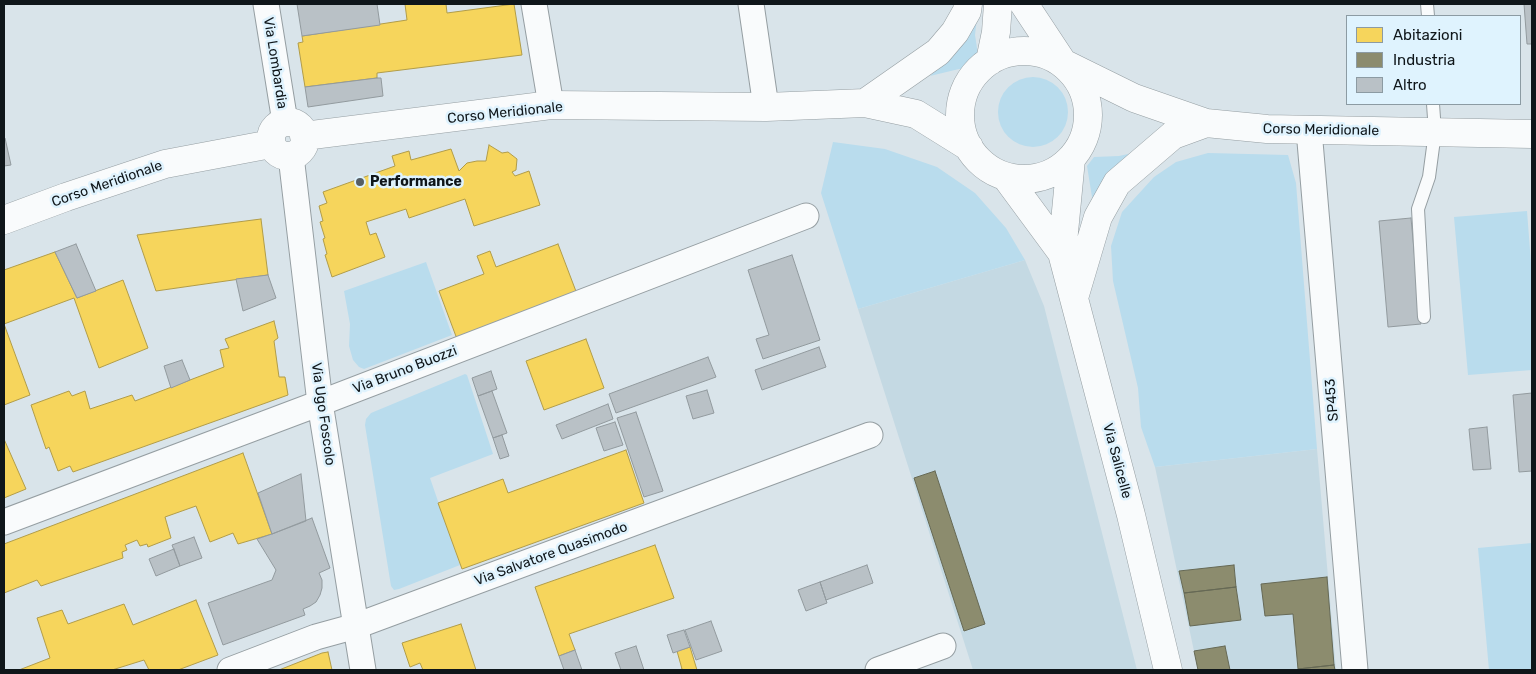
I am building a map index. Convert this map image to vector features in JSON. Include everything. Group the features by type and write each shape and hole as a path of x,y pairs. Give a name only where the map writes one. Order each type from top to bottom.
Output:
{"street":[{"name":"Via Lombardia","path":"266,4 288,140"},
{"path":"534,4 551,106"},
{"path":"751,4 766,107"},
{"path":"865,103 938,52 955,32 968,4"},
{"path":"990,61 996,32 998,4"},
{"path":"1024,4 1062,63 1075,76 1084,92 1088,109 1087,128 1081,145 1070,160 1057,170 1040,177 1023,180 1006,177 991,170 978,160 969,147 961,127 960,105 967,85 990,61 999,55 1021,50 1043,53 1062,63 1134,98 1206,123"},
{"name":"Corso Meridionale","path":"4,220 165,164 288,140 551,106 766,107 865,103 916,114 969,147"},
{"name":"Corso Meridionale","path":"1206,123 1266,129 1532,134"},
{"path":"1074,298 1098,217 1117,183 1174,135 1206,123"},
{"name":"SP453","path":"1309,130 1355,670"},
{"name":"Via Ugo Foscolo","path":"288,140 320,403 363,670"},
{"path":"1062,252 1070,160"},
{"path":"1006,177 1062,252"},
{"name":"Via Bruno Buozzi","path":"4,522 806,216"},
{"name":"Via Salicelle","path":"1062,252 1131,515 1168,670"},
{"name":"Via Salvatore Quasimodo","path":"230,670 316,637 356,626 870,434"},
{"path":"878,670 944,646"}],"lane":[{"path":"1424,318 1418,209 1429,177 1435,132 1433,105"}],"shaded area":[{"path":"977,18 975,35 979,61 970,71 959,69 930,76 961,45"},
{"path":"1033,77 1052,83 1062,93 1068,112 1062,131 1052,141 1033,147 1014,141 1004,131 998,112 1004,93 1014,83"},
{"path":"833,142 885,149 937,167 975,193 1006,228 1025,260 858,309 821,193"},
{"path":"1137,152 1091,210 1092,197 1087,166 1094,157 1119,156"},
{"path":"1208,153 1288,155 1296,183 1317,449 1155,467 1141,427 1138,388 1113,281 1111,246 1122,212 1154,177 1176,162"},
{"path":"1527,211 1532,276 1532,370 1468,375 1454,217"},
{"path":"1025,260 1044,306 1137,670 973,670 858,309"},
{"path":"426,262 452,335 364,369 359,367 353,360 349,346 350,324 344,291"},
{"path":"465,374 467,375 493,454 430,478 460,565 394,590 391,586 365,425 366,419 371,413"},
{"path":"1317,449 1336,670 1198,670 1155,467"},
{"path":"1532,543 1532,670 1489,670 1478,548"}],"building: Abitazioni":[{"path":"405,4 446,4 447,13 514,4 522,55 377,73 377,78 305,87 298,43 303,42 302,36 407,20"},
{"path":"489,145 502,153 508,152 517,159 516,170 512,172 515,176 529,171 540,205 474,226 465,199 409,218 406,209 366,222 370,235 376,233 385,257 332,277 325,255 327,254 323,239 325,238 320,222 323,221 319,206 327,203 323,192 395,166 392,156 409,151 411,160 451,149 459,171 467,163 486,161"},
{"path":"261,219 268,275 156,291 137,235"},
{"path":"558,244 577,294 457,339 439,291 484,274 477,256 490,251 496,267"},
{"path":"55,252 77,298 123,280 148,348 99,368 74,298 4,324 4,270"},
{"path":"274,321 278,338 274,341 279,377 285,377 288,395 73,472 70,466 58,471 49,447 46,449 31,405 69,391 72,396 85,391 90,409 132,395 135,401 224,367 220,350 229,348 225,339"},
{"path":"4,324 30,395 4,405"},
{"path":"586,339 604,388 544,410 526,361"},
{"path":"4,439 26,489 4,498"},
{"path":"626,450 644,503 462,569 438,503 503,479 508,493"},
{"path":"243,453 272,534 238,544 233,533 210,542 196,506 165,517 171,538 148,547 147,544 140,546 137,540 125,545 127,550 122,552 123,558 41,586 37,580 4,593 4,544"},
{"path":"655,545 674,598 569,634 575,650 559,656 535,587"},
{"path":"196,600 218,655 178,670 149,670 144,660 112,670 19,670 50,658 37,618 62,610 68,624 124,604 133,625"},
{"path":"461,624 476,670 423,670 420,663 410,667 402,643"},
{"path":"690,647 697,670 679,670 682,669 677,651"},
{"path":"328,652 332,670 279,670 322,653"}],"building: Industria":[{"path":"935,471 985,624 964,631 914,478"},
{"path":"1234,565 1236,587 1184,593 1179,571"},
{"path":"1327,577 1334,665 1298,669 1293,614 1265,616 1261,584"},
{"path":"1236,587 1241,620 1190,626 1184,593"},
{"path":"1225,646 1230,670 1198,670 1194,651"},
{"path":"1334,665 1335,670 1298,670 1298,669"}],"building: Altro":[{"path":"297,4 377,4 380,25 302,36"},
{"path":"1524,4 1532,4 1532,44 1527,44"},
{"path":"381,78 383,96 308,107 305,87"},
{"path":"4,138 11,165 4,166"},
{"path":"1411,218 1421,324 1388,327 1379,221"},
{"path":"76,244 96,291 77,298 55,252"},
{"path":"792,255 820,340 763,359 756,339 769,335 748,270"},
{"path":"268,275 276,298 243,311 236,279"},
{"path":"819,347 826,367 762,390 755,370"},
{"path":"708,357 716,377 616,413 609,394"},
{"path":"182,360 190,380 171,388 164,366"},
{"path":"491,371 497,389 478,396 472,378"},
{"path":"707,390 714,413 693,419 686,396"},
{"path":"492,391 507,433 493,438 478,396"},
{"path":"1532,393 1532,471 1519,472 1513,395"},
{"path":"608,404 613,419 562,439 556,425"},
{"path":"636,412 663,491 644,497 617,418"},
{"path":"615,422 623,445 604,451 596,428"},
{"path":"1487,427 1491,469 1473,470 1469,429"},
{"path":"502,435 509,456 500,459 493,438"},
{"path":"301,474 306,521 272,534 258,493"},
{"path":"312,518 330,568 319,573 322,580 322,588 316,602 303,609 305,615 223,645 208,603 272,580 276,570 257,539"},
{"path":"194,537 202,558 180,566 172,545"},
{"path":"174,549 180,566 156,576 149,559"},
{"path":"867,565 873,583 826,600 820,582"},
{"path":"820,582 827,603 806,611 798,590"},
{"path":"711,621 722,651 696,660 685,630"},
{"path":"684,630 690,647 673,653 667,635"},
{"path":"636,646 644,670 621,670 615,653"},
{"path":"575,650 582,670 564,670 559,656"}],"place":[{"name":"Performance","path":"360,182"}]}
